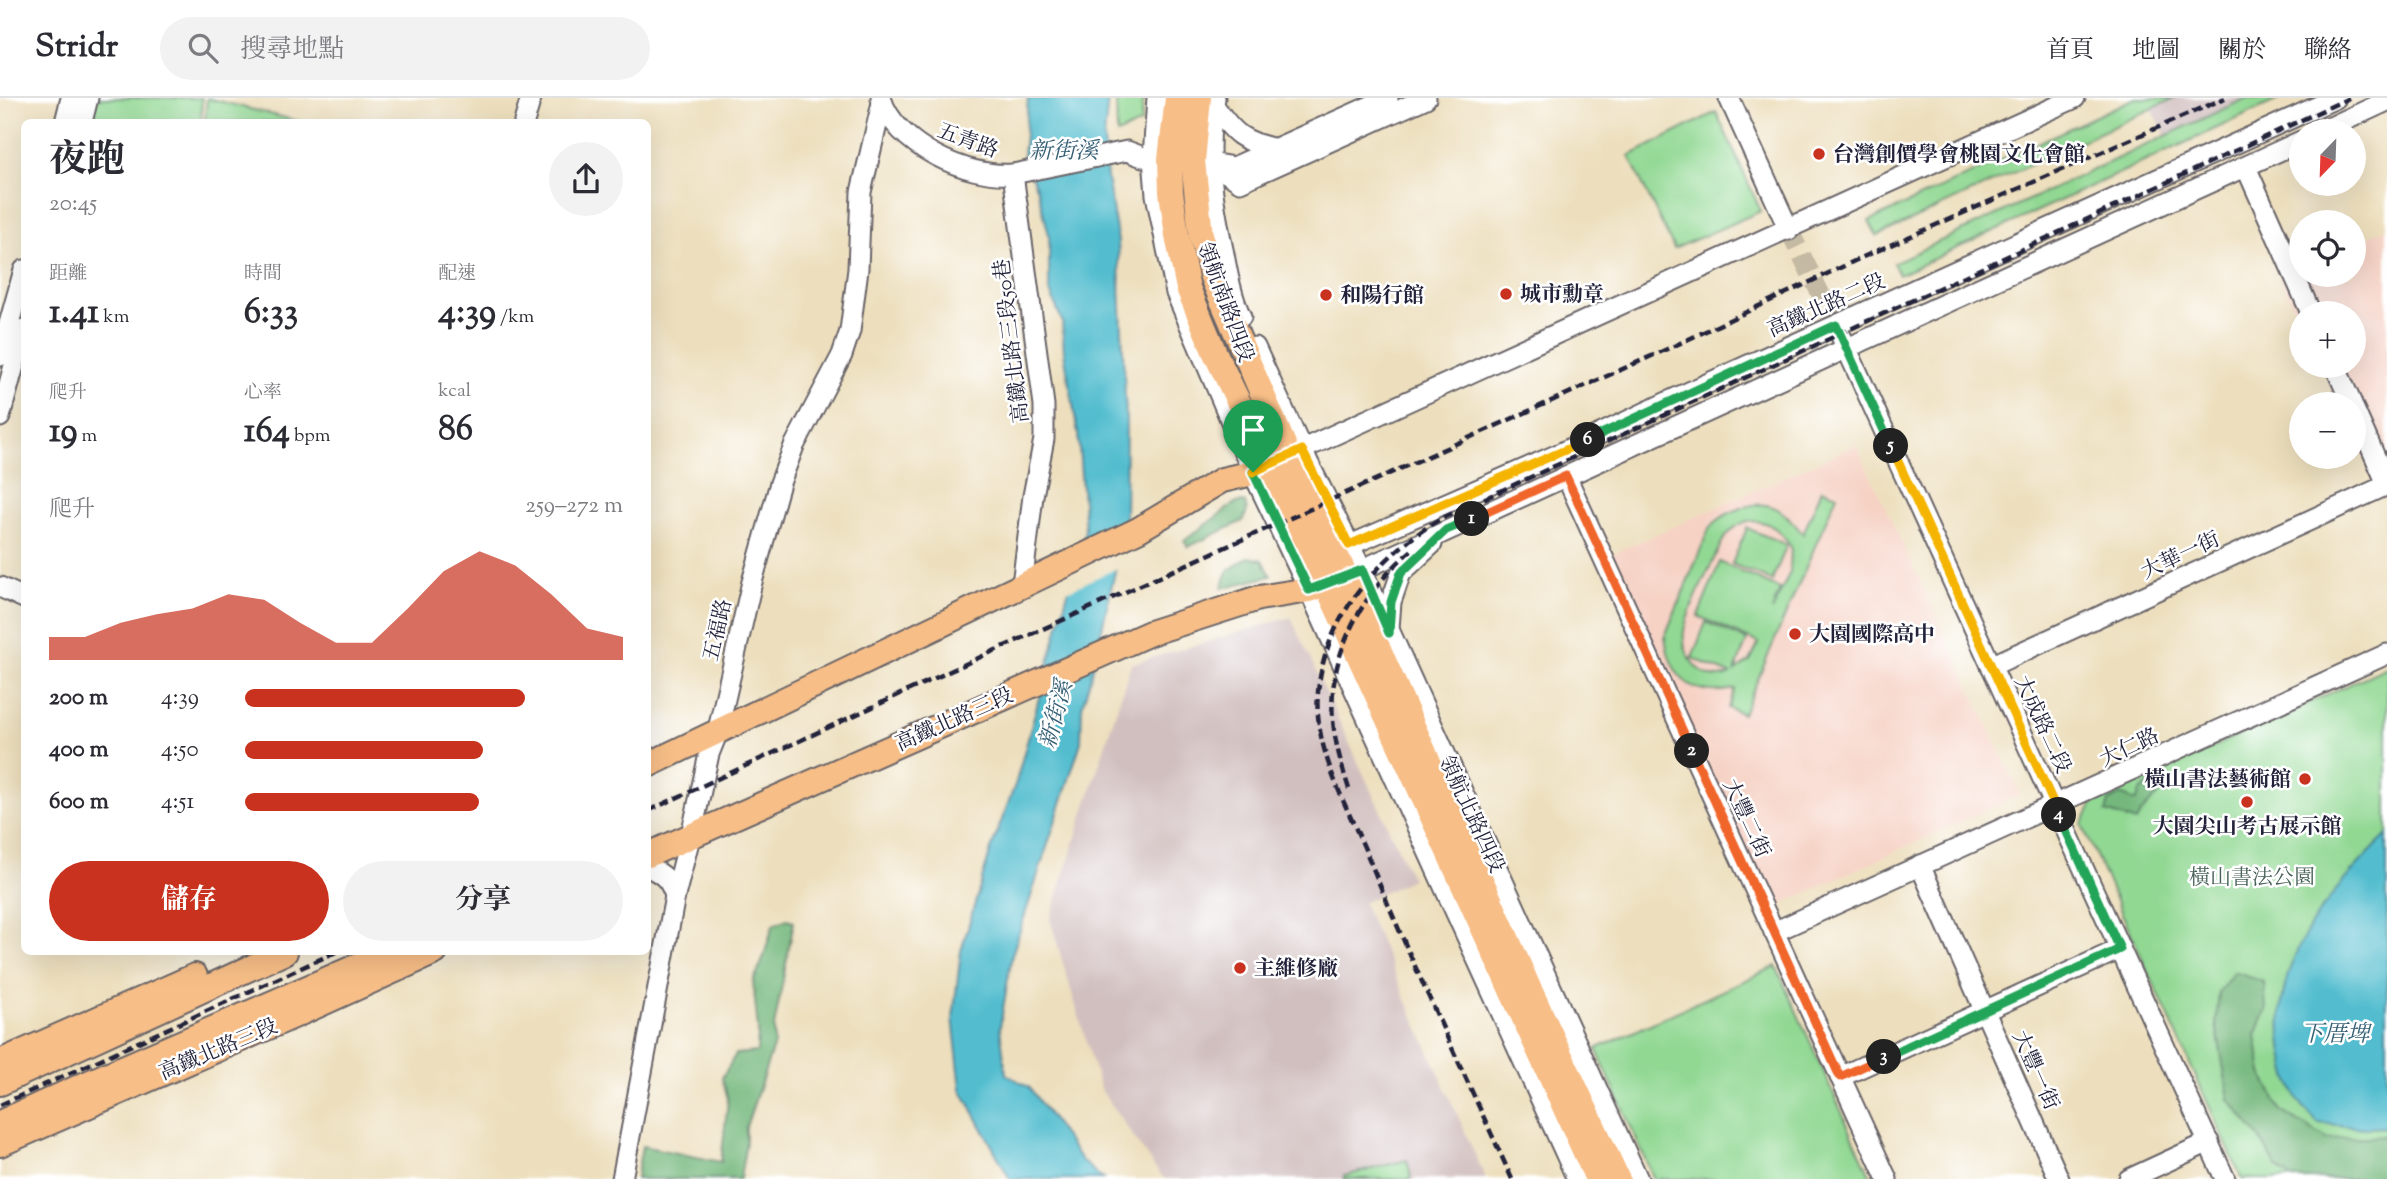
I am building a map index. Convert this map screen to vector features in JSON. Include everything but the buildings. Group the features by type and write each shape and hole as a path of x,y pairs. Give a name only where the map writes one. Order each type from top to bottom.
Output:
{"main road":[{"name":"領航南路四段","path":"1177,98 1181,160 1177,236 1188,288 1214,351 1278,461"},
{"name":"領航南路四段","path":"1181,160 1209,100"},
{"path":"651,781 713,744 945,635 1030,587 1225,497 1278,461"},
{"name":"領航北路四段","path":"1278,461 1618,1179"},
{"name":"領航北路四段","path":"1330,568 1597,1179"},
{"name":"高鐵北路三段","path":"651,839 693,827 1103,646 1259,598 1330,568"},
{"path":"651,764 713,744"},
{"name":"高鐵北路三段","path":"651,853 693,827"},
{"path":"0,1062 240,955"},
{"path":"0,1083 278,955"},
{"name":"高鐵北路三段","path":"0,1123 383,955"},
{"name":"高鐵北路三段","path":"0,1144 296,1016 428,955"},
{"path":"27,1071 100,1016"},
{"path":"63,1115 145,1058"}],"street":[{"path":"66,119 71,98"},
{"path":"83,119 88,98"},
{"path":"525,119 531,98"},
{"name":"領航南路四段","path":"1157,98 1181,160 1212,200 1234,301 1278,461"},
{"path":"1181,160 1234,167 1388,98"},
{"path":"1181,160 1240,182 1426,98"},
{"path":"1729,98 1789,230"},
{"path":"1278,461 2075,98"},
{"name":"高鐵北路二段","path":"1330,568 1554,456 2336,98"},
{"path":"1209,100 1239,137 1257,145 1278,149"},
{"name":"五青路","path":"882,101 897,125 915,143 938,157 975,171 997,175 1127,151 1143,157 1181,160"},
{"name":"五福路","path":"622,1179 675,896 752,582 780,483 794,446 842,355 850,331 858,269 861,192 882,101"},
{"path":"2348,119 2387,101"},
{"path":"1330,568 1446,530 2289,147"},
{"path":"2246,167 2306,301"},
{"name":"高鐵北路三段50巷","path":"1017,172 1044,405 1044,439 1033,496 1030,587"},
{"path":"0,356 21,281"},
{"name":"大成路二段","path":"1836,325 2225,1179"},
{"path":"0,417 21,340"},
{"path":"2366,436 2387,484"},
{"name":"領航北路四段","path":"1278,461 1330,568 1577,1179"},
{"name":"大豐二街","path":"1566,476 1887,1179"},
{"name":"大華一街","path":"1991,666 2387,484"},
{"path":"1389,633 1391,602 1401,573 1446,530"},
{"name":"領航北路四段","path":"1330,568 1389,633 1638,1179"},
{"path":"0,587 21,597"},
{"name":"大仁路","path":"1774,932 2387,654"},
{"name":"大豐一街","path":"1920,865 2059,1179"},
{"path":"651,868 670,881 675,896"},
{"path":"1840,1077 2120,949"},
{"path":"2129,1179 2209,1142"}],"shaded area":[{"path":"2175,98 2247,98 2166,136 2152,109"},
{"path":"2387,228 2387,484 2378,488 2366,462 2366,392 2333,392 2327,378 2366,378 2366,301 2291,301 2279,275 2289,271 2289,287 2366,287 2366,238"},
{"name":"大園國際高中","path":"1856,445 2020,794 1771,909 1608,556"},
{"path":"1291,617 1412,879 1363,903 1486,1179 1165,1179 1100,1088 1050,919 1131,664"}],"green space":[{"path":"94,98 202,98 201,119 88,119"},
{"path":"207,98 289,119 205,119"},
{"path":"1116,98 1144,98 1141,123 1117,134"},
{"path":"2135,98 2175,98 1877,236 1869,221"},
{"path":"2247,98 2282,98 1899,275 1893,263"},
{"path":"1716,112 1761,211 1674,249 1629,156"},
{"path":"1822,489 1837,495 1743,714 1728,708 1735,689 1707,691 1695,688 1678,674 1672,664 1665,636 1709,529 1718,520 1748,506 1766,505 1782,512 1803,534","holes":["1754,521 1766,523 1776,529 1791,547 1790,572 1772,611 1780,589 1720,562 1698,616 1759,643 1750,661 1735,671 1747,640 1706,622 1692,658 1730,674 1710,676 1699,669 1687,653 1685,626 1725,537 1739,525"]},
{"path":"1245,502 1247,511 1243,521 1188,547 1184,541 1235,503"},
{"path":"1747,528 1787,545 1772,581 1732,564"},
{"path":"1248,557 1263,560 1271,576 1222,588 1228,571"},
{"name":"橫山書法公園","path":"2387,667 2387,1179 2242,1179 2082,825 2094,801"},
{"path":"2146,786 2164,786 2136,822 2106,812 2109,801 2120,795 2136,801 2140,791"},
{"path":"787,919 794,921 774,1027 774,1044 746,1127 740,1179 636,1179 642,1146 721,1162 728,1099 722,1078 736,1054 757,1052 758,1029 753,982 773,925"},
{"path":"1776,966 1872,1179 1654,1179 1596,1049"},
{"path":"2234,972 2264,982 2266,1011 2256,1035 2262,1073 2281,1111 2327,1139 2387,1136 2387,1179 2293,1179 2277,1168 2260,1138 2229,1099 2216,1024 2219,992"},
{"path":"1407,1160 1412,1179 1344,1179 1344,1176"}],"water":[{"name":"新街溪","path":"1028,98 1108,98 1104,139 1107,178 1118,241 1126,418 1125,528 1082,707 1081,742 1012,955 1000,1027 1006,1074 1029,1087 1082,1161 1103,1179 1010,1179 961,1089 953,1018 961,951 991,849 1016,782 1085,530 1078,434 1064,352 1062,321 1049,289 1049,235 1038,192 1023,157"},
{"name":"下厝埤","path":"2387,835 2387,1127 2366,1128 2318,1123 2298,1099 2288,1075 2280,1020 2284,989 2306,932 2343,881"}],"pier":[{"path":"1128,529 1120,567 1065,592 1076,553"}],"tunnel":[{"path":"1789,230 1836,325"}],"railway":[{"path":"651,810 987,654 1674,346 1863,257 2225,98"},
{"path":"1512,1179 1402,936 1326,755 1318,713 1318,692 1323,665 1331,639 1358,593 1394,553 1438,520 2349,98"},
{"path":"1349,789 1333,720 1333,696 1342,648 1352,626 1378,585 1412,550"},
{"path":"0,1105 329,955"}],"place":[{"name":"台灣創價學會桃園文化會館","path":"1819,154"},
{"name":"城市勳章","path":"1506,294"},
{"name":"和陽行館","path":"1326,295"},
{"name":"大園國際高中","path":"1795,634"},
{"name":"橫山書法藝術館","path":"2305,779"},
{"name":"大園尖山考古展示館","path":"2247,802"},
{"name":"主維修廠","path":"1240,968"}],"route":[{"path":"1836,325 2120,949 1840,1077 1566,476 1446,530 1401,573 1391,602 1389,633 1362,570 1309,590 1253,472 1302,450 1349,545 1554,456 1836,325"}]}
